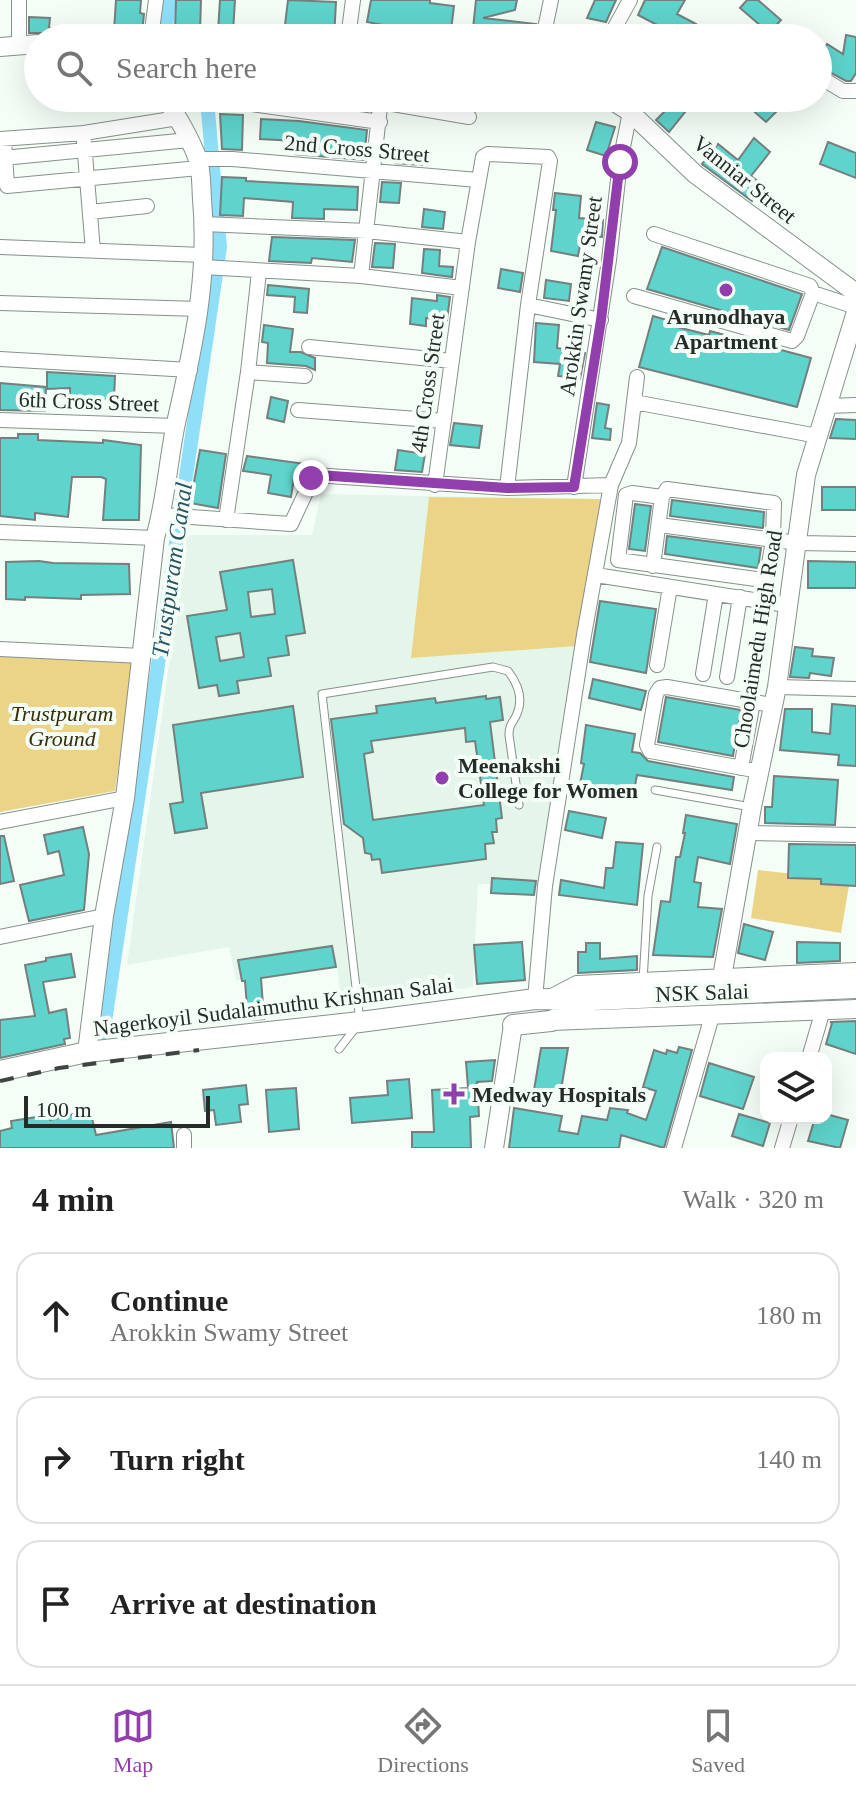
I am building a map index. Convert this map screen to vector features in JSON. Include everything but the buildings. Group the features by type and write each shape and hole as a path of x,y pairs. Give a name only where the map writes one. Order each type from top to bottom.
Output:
{"main road":[{"name":"Nagerkoyil Sudalaimuthu Krishnan Salai","path":"0,1071 87,1052 544,998 599,1000 856,988"},
{"path":"513,1025 551,1021 599,1000"}],"street":[{"path":"9,46 19,0"},
{"path":"153,24 156,0"},
{"path":"350,24 353,0"},
{"path":"546,24 551,0"},
{"path":"617,24 630,0"},
{"path":"832,84 843,91 856,91"},
{"path":"87,1052 104,916 125,798 155,538 162,515 200,309 204,224 199,164 174,112"},
{"path":"308,112 380,122"},
{"path":"361,276 380,112"},
{"path":"443,112 469,117"},
{"name":"Vanniar Street","path":"630,112 695,174 856,293"},
{"name":"Arokkin Swamy Street","path":"574,487 601,320 620,162 630,112"},
{"path":"178,118 84,133 2,139 3,158 189,140"},
{"path":"84,133 93,251"},
{"path":"478,180 485,155 550,158 528,305 507,488"},
{"name":"2nd Cross Street","path":"3,158 7,186 87,179 232,159 478,180"},
{"name":"4th Cross Street","path":"435,485 478,180"},
{"path":"90,212 147,206"},
{"path":"204,224 367,231 468,242"},
{"path":"634,296 792,341 797,336 813,293 810,286 654,234"},
{"path":"0,247 93,251 203,261 236,270 361,276 462,288"},
{"path":"226,520 259,272"},
{"path":"813,293 856,310"},
{"path":"0,303 200,309"},
{"path":"528,305 601,320"},
{"name":"Choolaimedu High Road","path":"722,977 752,807 750,770 774,696 806,475 856,310"},
{"path":"309,347 452,361"},
{"path":"0,359 190,370"},
{"path":"248,372 305,376"},
{"path":"637,377 629,443 611,485 545,886 544,998 577,985 856,972"},
{"path":"634,402 818,436"},
{"path":"827,406 856,405"},
{"path":"298,410 444,421"},
{"name":"6th Cross Street","path":"0,420 176,426"},
{"path":"162,515 291,524 314,475 507,488 611,485"},
{"path":"653,566 662,497 667,489 770,502 775,507 769,571 763,580 653,566 618,560 625,498 628,494 662,497"},
{"path":"605,521 622,523"},
{"path":"659,525 798,543 856,544"},
{"path":"0,532 155,538"},
{"path":"596,575 786,605"},
{"path":"657,665 670,587"},
{"path":"703,674 716,594"},
{"path":"727,677 740,597"},
{"path":"0,649 142,656"},
{"path":"753,702 750,770 650,751 647,745 656,694 660,688 753,702 774,696 856,689"},
{"path":"0,822 125,798"},
{"path":"747,833 856,835"},
{"path":"0,937 104,916"},
{"name":"NSK Salai","path":"551,1021 856,1009"},
{"path":"811,1052 823,1010"},
{"path":"674,1148 712,1016"},
{"path":"494,1148 513,1025"},
{"path":"782,1148 789,1124"}],"lane":[{"path":"339,1049 360,1022 322,694 493,667 508,671 517,682 520,701 516,715 509,724 519,805"},
{"path":"655,790 752,807"},
{"path":"643,981 648,896 657,847"}],"shaded area":[{"path":"321,494 601,499 540,886 478,884 473,987 342,1007 337,968 236,980 229,947 127,965 187,535 312,535"}],"green space":[{"path":"429,497 601,499 576,646 411,658"},
{"name":"Trustpuram Ground","path":"0,654 134,660 115,791 0,812"},
{"path":"758,870 850,880 841,933 751,918"}],"waterway":[{"name":"Trustpuram Canal","path":"166,24 169,0"},
{"name":"Trustpuram Canal","path":"102,1042 220,247 208,112"}],"railway":[{"path":"0,1081 59,1068 199,1050"}],"place":[{"name":"Arunodhaya Apartment","path":"726,290"},
{"name":"Meenakshi College for Women","path":"442,778"},
{"name":"Medway Hospitals","path":"454,1094"}],"route":[{"path":"311,478 318,475 507,488 574,487 601,320 620,162"}]}
